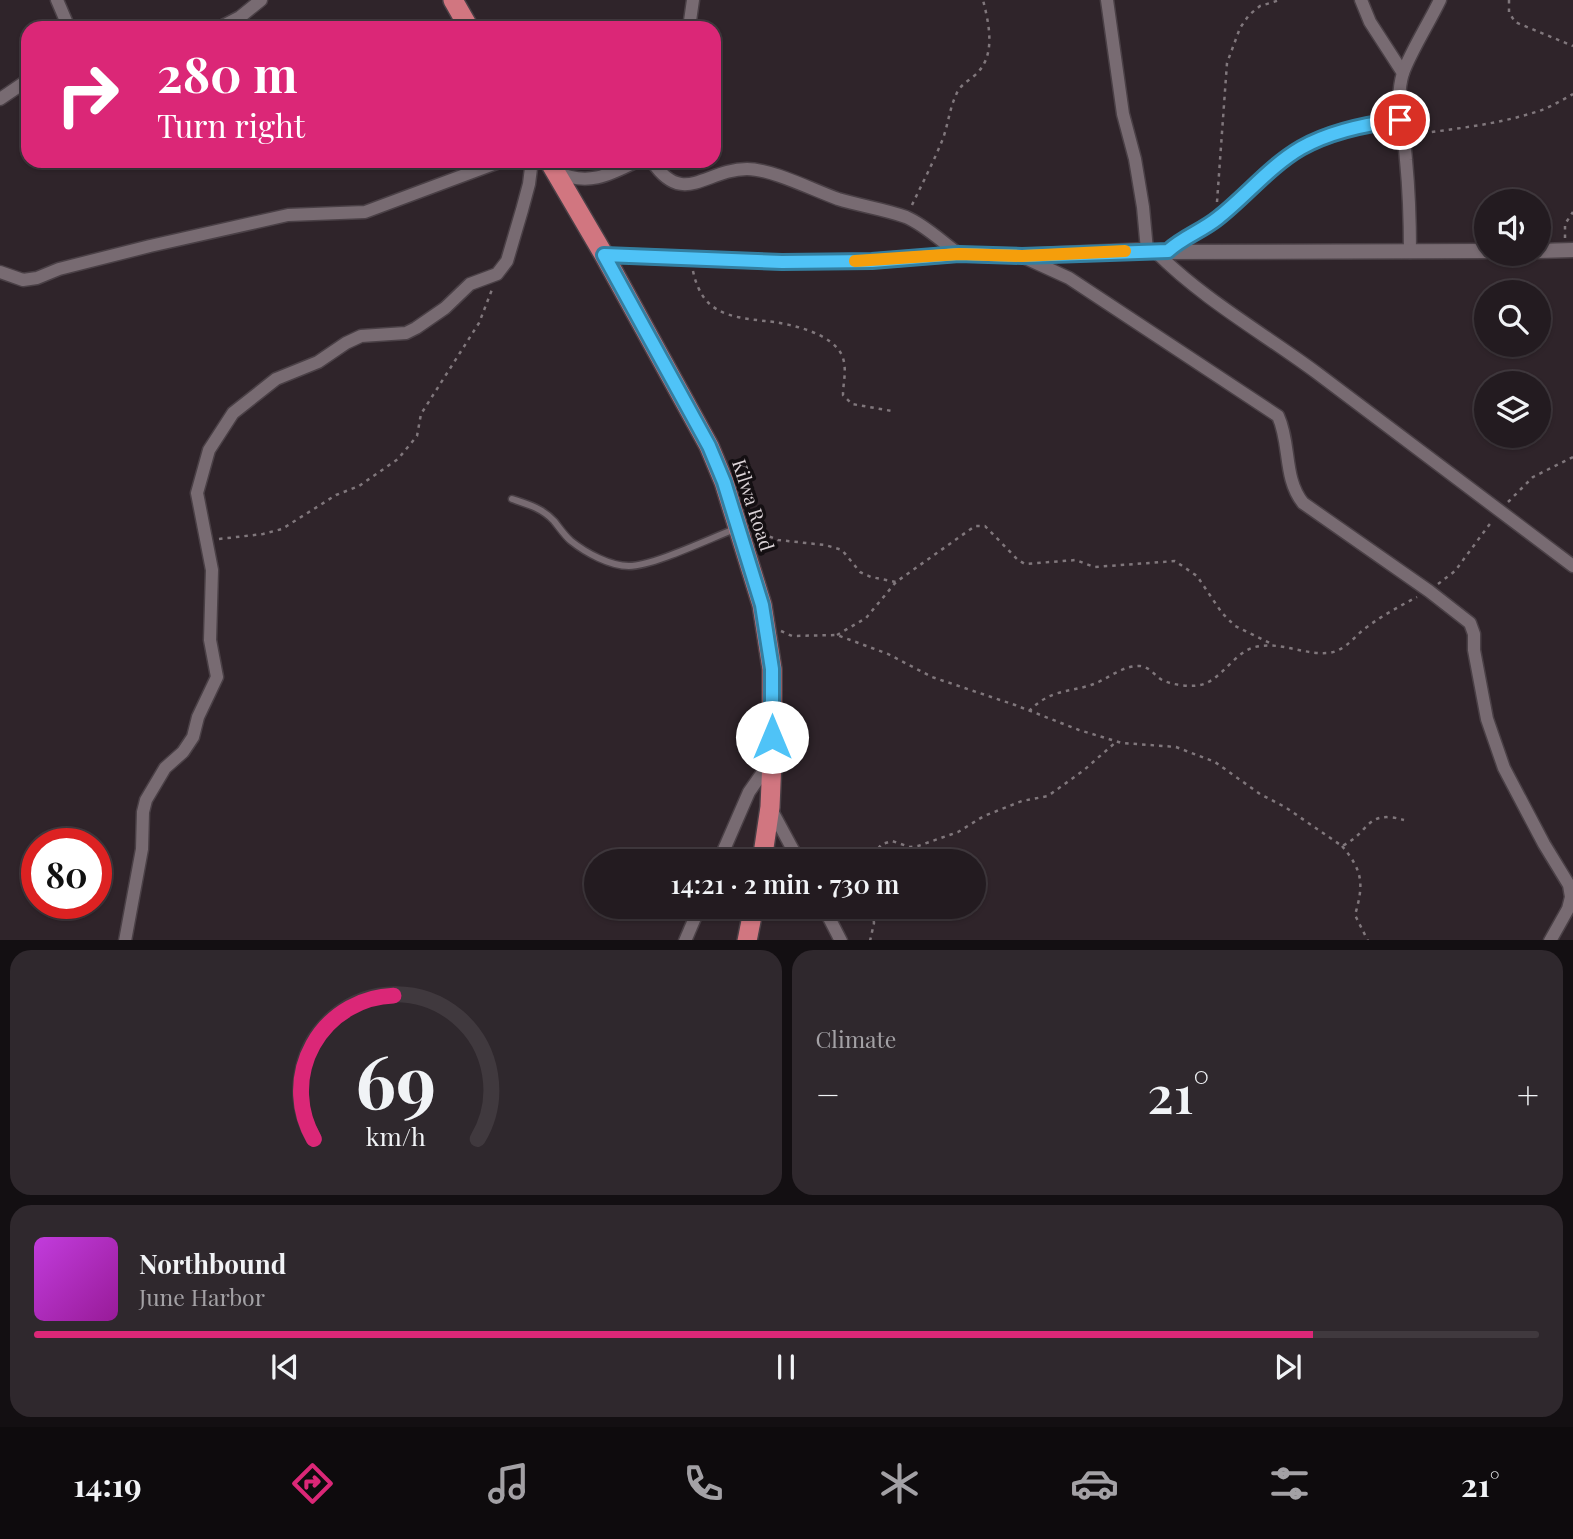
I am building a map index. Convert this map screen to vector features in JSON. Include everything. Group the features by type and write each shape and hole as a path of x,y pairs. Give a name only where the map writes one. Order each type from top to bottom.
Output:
{"highway":[{"path":"453,0 465,21"},
{"name":"Kilwa Road","path":"553,168 604,255 709,446 724,482 762,605 772,669 770,807 764,849"},
{"path":"747,940 751,919"}],"street":[{"path":"57,0 66,21"},
{"path":"232,21 261,0"},
{"path":"690,21 694,0"},
{"path":"1107,0 1123,114 1157,251 1180,276 1207,297 1314,371 1573,566"},
{"path":"1361,0 1370,22 1403,73"},
{"path":"1409,252 1404,135 1399,97 1403,73 1440,0"},
{"path":"0,99 21,85"},
{"path":"1157,251 1217,219 1301,148 1366,124 1400,120"},
{"path":"0,272 23,280 37,278 59,270 288,215 365,212 483,168"},
{"path":"125,940 142,849 146,800 164,774 165,768 183,752 193,737 198,717 218,677 210,640 212,570 197,493 209,450 233,413 276,379 318,362 346,343 370,334 406,333 445,308 470,284 497,274 507,261 531,168"},
{"path":"554,168 571,179 582,180 603,177 622,168"},
{"path":"657,168 676,185 692,185 726,171 749,169 906,218 959,254"},
{"path":"604,255 782,262 872,261 959,254 1022,256 1157,251 1474,251"},
{"path":"1022,256 1069,278 1278,416 1286,440 1289,471 1296,494 1303,503 1470,623 1488,719 1504,768 1569,885 1572,897 1568,909 1550,940"},
{"path":"724,849 750,792 772,760"},
{"path":"770,807 793,849"},
{"path":"685,940 694,919"},
{"path":"830,919 841,940"}],"lane":[{"path":"512,499 538,508 581,548 609,562 630,566 654,560 737,528"}],"path":[{"path":"906,218 943,138 958,89 976,75 983,65 990,38 989,18 983,0"},
{"path":"1217,219 1216,196 1221,165 1227,63 1240,28 1249,15 1260,6 1280,0"},
{"path":"1509,0 1509,12 1515,22 1573,46"},
{"path":"1404,135 1470,127 1508,119 1542,110 1573,94"},
{"path":"1568,250 1565,224 1573,212"},
{"path":"690,258 699,292 720,312 741,319 767,321 825,336 835,345 842,357 846,376 843,395 852,404 892,411"},
{"path":"206,540 263,534 282,529 336,495 359,486 398,459 417,436 421,414 480,323 497,274"},
{"path":"837,635 866,618 896,582 975,526 985,526 1025,564 1076,560 1094,567 1175,561 1197,576 1217,606 1244,632 1291,649 1305,649 1315,653 1332,652 1351,643 1364,629 1385,614 1429,591 1455,571 1500,511 1533,477 1573,457"},
{"path":"737,528 760,531 778,540 825,545 842,550 860,572 896,582"},
{"path":"765,624 792,636 837,635 888,654 932,677 1116,742 1176,747 1215,762 1342,846 1356,863 1362,891 1355,915 1368,940"},
{"path":"1028,711 1038,702 1056,694 1094,684 1128,667 1143,666 1162,680 1171,682 1192,686 1205,684 1252,647 1275,645"},
{"path":"878,849 891,841 910,847 918,846 958,832 984,816 1048,796 1116,742"},
{"path":"1342,846 1377,818 1390,816 1404,820"},
{"path":"870,940 874,919"}],"slow traffic":[{"path":"855,261 959,254 1022,256 1125,251"}],"route":[{"path":"772,737 772,669 762,605 724,482 709,446 604,255 782,262 872,261 959,254 1022,256 1168,251 1177,242 1217,219 1301,148 1366,124 1400,120"}]}
